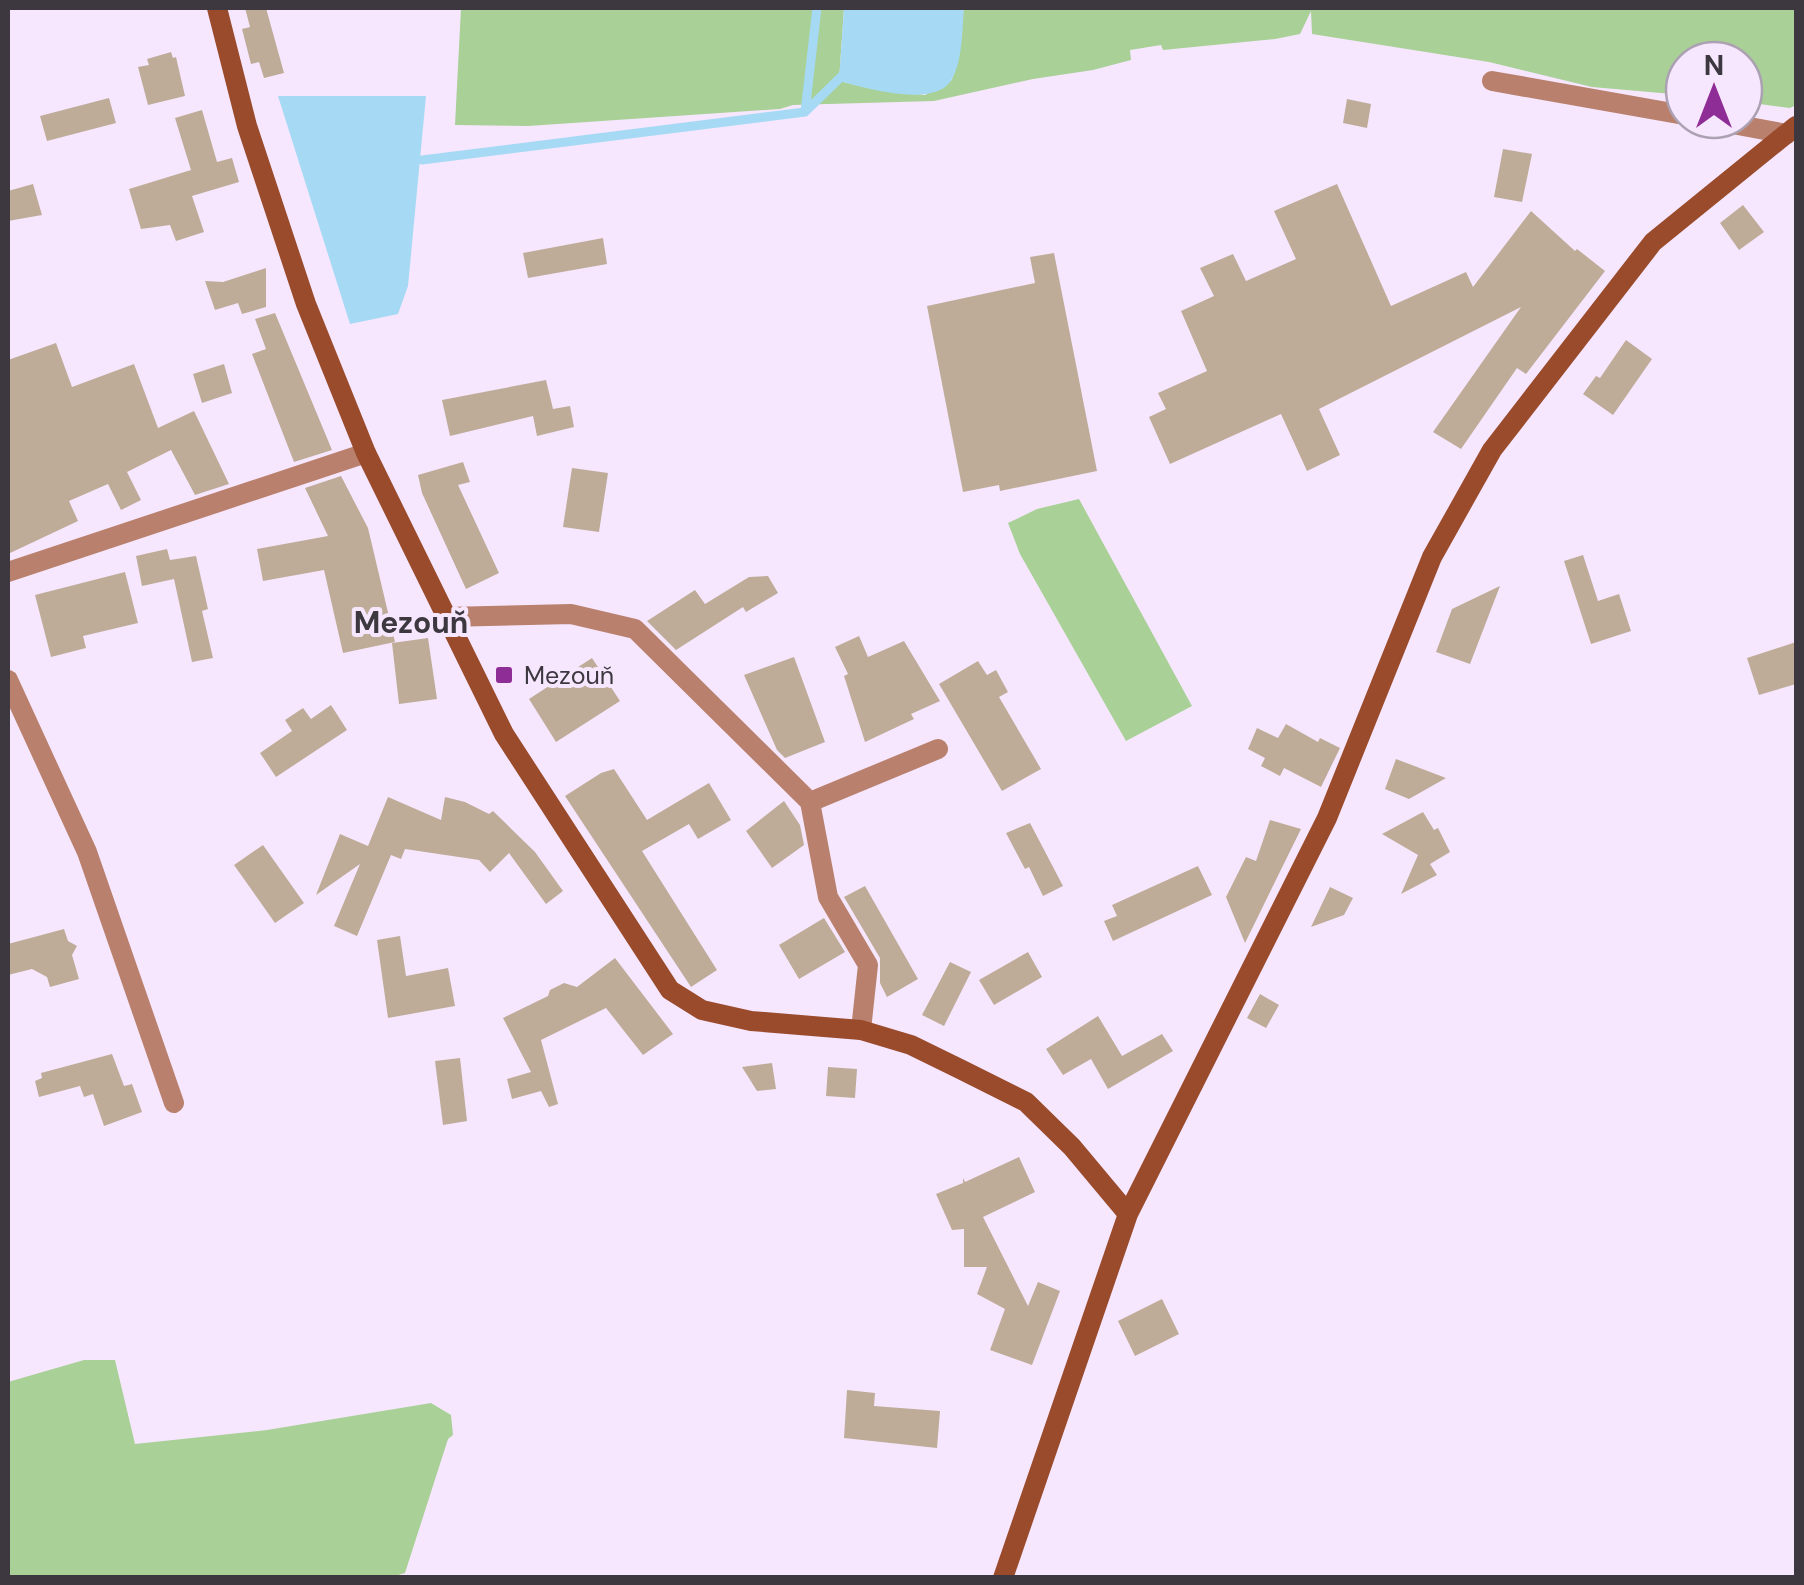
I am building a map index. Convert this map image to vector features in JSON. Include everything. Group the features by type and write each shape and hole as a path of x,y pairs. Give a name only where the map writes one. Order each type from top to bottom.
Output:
{"street":[{"path":"217,8 247,126 306,304 366,453 504,734 670,990 702,1010 751,1021 861,1030 911,1045 1026,1102 1072,1148 1128,1214"},
{"path":"1492,81 1664,111"},
{"path":"1764,127 1792,130"},
{"path":"1004,1578 1128,1214 1327,818 1432,557 1492,450 1654,242 1792,130"},
{"path":"8,572 366,453"},
{"path":"445,617 571,614 635,629 810,802 828,897 868,965 861,1030"},
{"path":"8,680 87,852 174,1103"},
{"path":"810,802 938,749"}],"green space":[{"path":"461,8 844,8 839,81 925,95 952,80 964,8 1796,8 1796,105 1790,108 1764,105 1764,40 1664,40 1664,93 1592,87 1489,62 1312,34 1311,11 1300,34 1163,50 1161,45 1130,50 1131,60 1093,70 934,101 793,105 528,126 455,125"},
{"path":"1079,499 1192,706 1126,741 1020,554 1008,523 1037,509"},
{"path":"84,1360 115,1360 135,1444 267,1430 431,1403 451,1415 453,1435 448,1439 405,1573 388,1578 8,1577 8,1382"}],"water":[{"path":"844,8 964,8 960,53 952,79 944,88 916,95 839,81"},
{"path":"278,96 426,96 408,286 398,314 350,324"}],"building":[{"path":"245,8 266,8 284,73 264,78 259,62 251,64 242,29 250,27"},
{"path":"171,52 176,57 185,96 148,105 138,67 149,65 147,59"},
{"path":"109,98 116,123 47,141 40,116"},
{"path":"1347,99 1371,104 1367,128 1343,123"},
{"path":"202,110 217,162 232,158 239,182 192,196 204,232 176,241 170,225 141,229 129,189 191,170 175,118"},
{"path":"1503,149 1532,154 1522,202 1494,197"},
{"path":"33,184 42,215 8,221 8,191"},
{"path":"1337,184 1391,306 1466,272 1473,287 1531,211 1575,251 1605,271 1526,374 1517,368 1461,449 1433,432 1521,307 1319,409 1340,455 1307,471 1281,414 1170,464 1149,417 1166,409 1158,393 1207,371 1181,311 1214,296 1200,268 1233,254 1246,281 1296,259 1274,211"},
{"path":"1743,205 1764,232 1739,250 1720,223"},
{"path":"603,238 607,264 528,278 523,253"},
{"path":"1054,253 1097,471 1000,491 999,485 963,492 927,306 1035,283 1030,257"},
{"path":"266,268 266,307 242,314 238,303 215,310 205,281 223,282"},
{"path":"275,313 332,450 294,462 252,354 266,349 255,319"},
{"path":"1626,340 1652,359 1613,415 1583,394 1596,376 1600,378"},
{"path":"56,343 72,387 134,364 158,428 194,411 229,484 195,495 171,450 127,472 141,500 121,510 108,484 69,501 78,521 8,554 8,360"},
{"path":"224,364 232,393 202,403 193,374"},
{"path":"546,380 553,409 570,406 574,427 537,436 533,416 450,436 442,400"},
{"path":"463,462 470,482 458,485 499,573 466,589 422,493 418,475"},
{"path":"572,468 608,473 599,532 563,527"},
{"path":"341,476 368,528 395,642 343,653 324,570 263,581 257,549 328,536 305,488"},
{"path":"167,549 170,560 196,556 208,609 202,611 213,658 192,662 174,579 142,586 136,556"},
{"path":"1583,555 1598,601 1619,594 1631,631 1591,644 1564,561"},
{"path":"125,572 138,623 83,636 86,648 51,657 35,595"},
{"path":"768,576 778,593 746,612 743,607 676,650 647,621 695,590 705,604 749,577"},
{"path":"1500,586 1470,664 1436,652 1452,609"},
{"path":"859,636 868,657 904,641 940,701 911,714 914,719 865,742 844,676 848,674 835,647"},
{"path":"428,638 437,699 399,704 392,643"},
{"path":"1796,642 1796,684 1759,695 1747,658"},
{"path":"794,657 825,742 785,758 777,750 744,675"},
{"path":"592,658 620,701 556,742 529,699"},
{"path":"978,661 987,675 996,670 1008,692 999,697 1041,769 1002,791 939,684"},
{"path":"331,705 347,730 276,777 260,753 292,731 285,720 303,708 311,719"},
{"path":"1286,724 1318,742 1320,738 1340,748 1321,787 1284,768 1280,776 1261,766 1265,758 1248,749 1257,728 1278,738"},
{"path":"1396,759 1446,778 1409,799 1385,789"},
{"path":"614,769 647,820 709,783 731,820 698,839 689,824 642,851 717,970 691,987 565,796"},
{"path":"388,797 441,820 445,797 489,814 493,811 535,852 563,891 546,904 509,853 490,872 479,860 405,849 401,859 391,855 357,936 334,926 360,864 316,895 340,834 368,846"},
{"path":"784,801 800,825 804,845 772,868 746,831"},
{"path":"1423,812 1434,830 1438,828 1450,852 1430,864 1437,875 1401,894 1418,855 1382,834"},
{"path":"1270,820 1301,829 1245,943 1226,897 1246,857 1256,861"},
{"path":"1030,823 1063,886 1043,896 1006,833"},
{"path":"263,845 304,903 275,923 234,865"},
{"path":"1198,866 1212,895 1113,941 1104,921 1117,916 1112,905"},
{"path":"865,886 918,979 887,997 880,983 880,958 844,897"},
{"path":"1330,887 1353,898 1344,915 1311,927"},
{"path":"824,918 845,952 799,979 779,945"},
{"path":"64,929 68,941 77,946 72,955 79,979 50,987 47,977 32,969 8,975 8,944"},
{"path":"400,936 406,976 448,968 455,1006 388,1018 377,940"},
{"path":"1028,952 1042,977 994,1005 979,980"},
{"path":"615,958 673,1034 643,1055 606,1008 541,1040 558,1104 549,1107 541,1091 512,1099 507,1079 531,1072 503,1018 548,996 550,990 564,983 577,987"},
{"path":"950,962 971,972 944,1026 922,1015"},
{"path":"1260,994 1279,1005 1266,1028 1247,1018"},
{"path":"1098,1016 1122,1056 1162,1034 1173,1051 1108,1089 1091,1059 1063,1075 1046,1049"},
{"path":"112,1054 124,1086 132,1084 142,1112 104,1126 93,1094 84,1097 80,1086 39,1097 35,1081 42,1078 41,1073"},
{"path":"460,1058 467,1121 443,1125 435,1061"},
{"path":"772,1063 776,1089 757,1091 742,1067"},
{"path":"828,1067 857,1069 855,1098 826,1096"},
{"path":"1019,1157 1035,1192 983,1217 1028,1306 1038,1282 1060,1291 1032,1365 990,1350 1005,1309 977,1294 987,1267 964,1267 964,1229 952,1230 936,1194 963,1183 963,1178 965,1182"},
{"path":"1162,1299 1179,1334 1135,1356 1118,1321"},
{"path":"847,1390 875,1393 874,1406 940,1411 937,1448 844,1438"}],"waterway":[{"path":"422,160 805,112 817,8"},
{"path":"805,112 846,72"}],"place":[{"name":"Mezouň","path":"504,675"}],"district":[{"name":"Mezouň","path":"411,622"}]}
